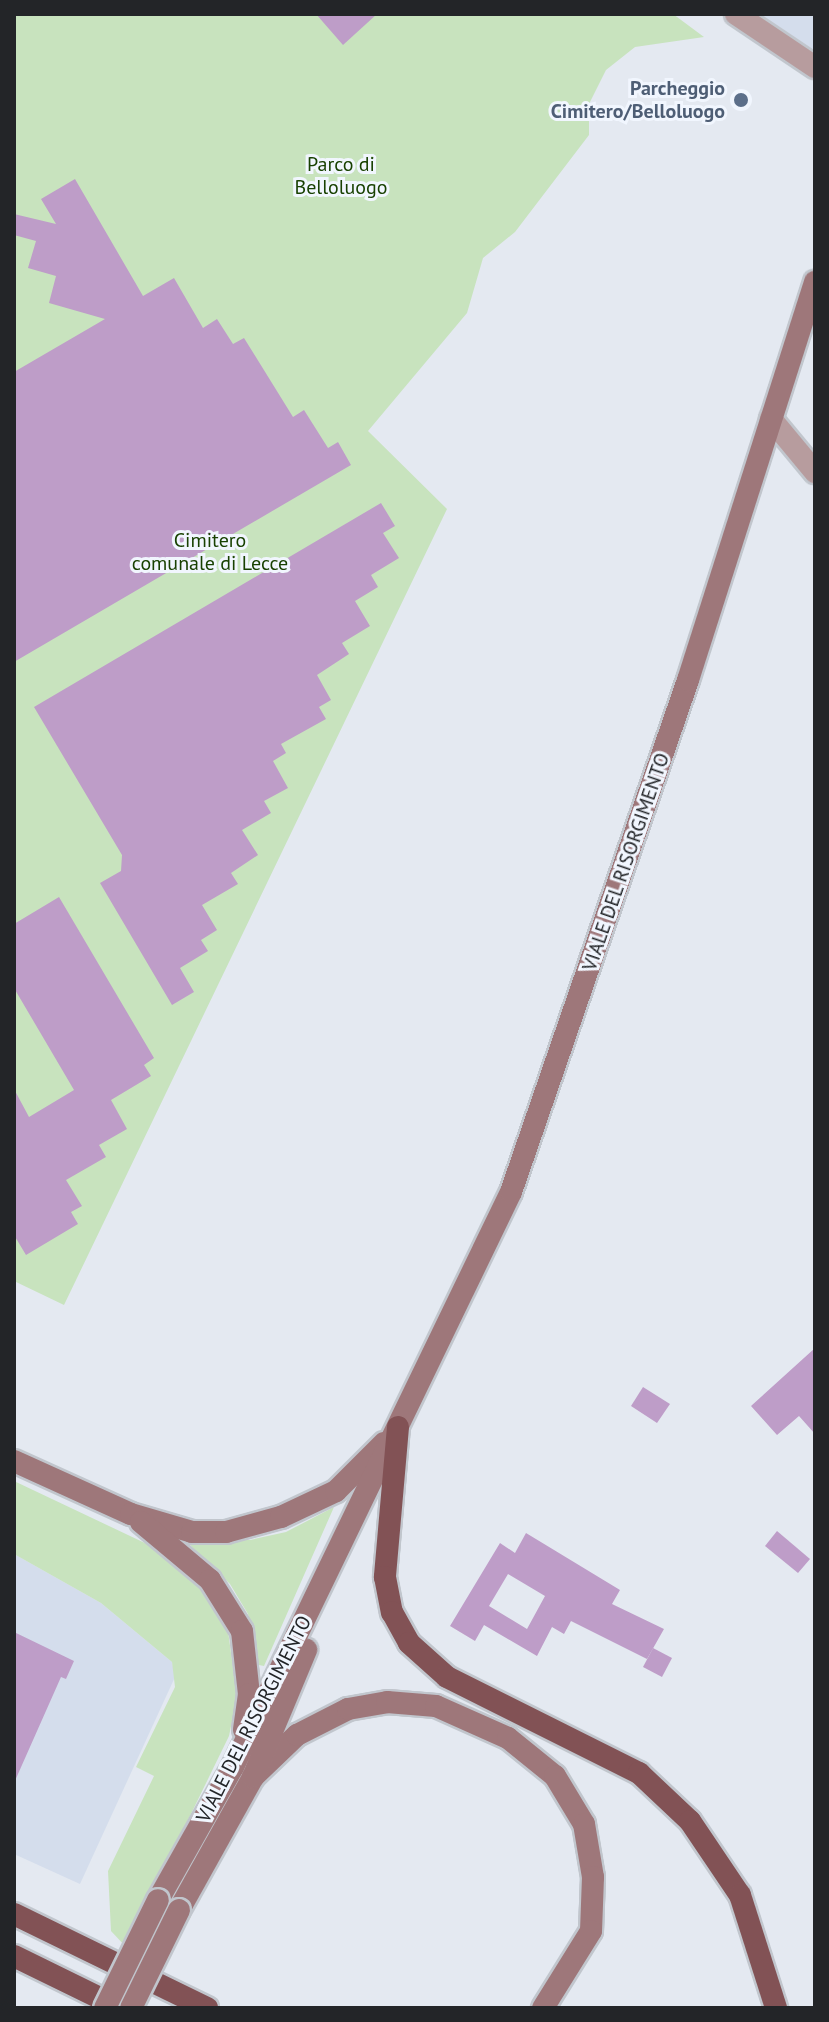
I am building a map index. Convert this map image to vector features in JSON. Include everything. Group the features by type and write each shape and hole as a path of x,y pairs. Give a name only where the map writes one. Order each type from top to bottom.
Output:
{"highway":[{"path":"398,1427 385,1577 392,1612 409,1643 447,1677 639,1773 690,1821 740,1895 776,2008"},
{"path":"14,1914 207,2008"},
{"path":"14,1956 120,2008"}],"main road":[{"name":"VIALE DEL RISORGIMENTO","path":"131,2008 243,1772 398,1427 511,1192 815,282"},
{"path":"14,1461 131,1514 192,1532 269,1521 336,1491 398,1427"},
{"path":"131,1514 210,1580 242,1631 249,1694 243,1772"},
{"path":"243,1772 297,1735 348,1709 387,1702 436,1706 508,1738 555,1776 584,1824 593,1877 591,1931 543,2008"},
{"name":"VIALE DEL RISORGIMENTO","path":"105,2008 158,1900 243,1772"},
{"path":"183,1996 214,2008"}],"street":[{"path":"736,14 815,67"},
{"path":"771,419 815,472"}],"shaded area":[{"path":"760,14 815,14 815,53"},
{"path":"14,1554 101,1603 172,1662 175,1677 80,1884 14,1854"}],"green space":[{"name":"Cimitero comunale di Lecce","path":"14,14 673,14 704,37 635,47 606,70 589,104 589,135 515,232 483,258 467,313 368,431 447,509 64,1305 14,1281"},
{"path":"14,1481 147,1544 183,1569 212,1597 228,1631 237,1697 229,1736 126,1947 111,1931 108,1871 154,1776 136,1767 175,1687 172,1662 101,1603 14,1554"},
{"path":"334,1507 264,1666 259,1665 248,1614 230,1584 190,1545 192,1539 250,1540 286,1532"}],"building":[{"path":"316,14 377,14 343,45"},
{"path":"75,179 143,296 174,278 203,328 217,319 233,344 244,338 293,417 304,410 328,448 338,442 351,465 14,662 14,372 105,319 49,303 56,276 28,268 36,241 14,235 14,214 56,224 41,199"},
{"path":"381,503 395,526 383,533 399,558 371,575 378,587 355,601 370,626 342,643 349,654 317,675 331,700 319,707 326,719 281,744 286,753 273,761 288,788 264,801 271,813 242,830 258,855 231,873 238,884 202,905 217,930 201,940 208,951 180,968 194,992 172,1005 100,883 121,871 122,855 34,707"},
{"path":"59,897 154,1058 144,1065 151,1076 111,1100 127,1129 99,1145 106,1157 66,1180 82,1206 71,1212 78,1224 26,1255 14,1235 14,1089 29,1117 74,1090 14,988 14,924"},
{"path":"815,1348 815,1434 799,1416 777,1435 751,1406"},
{"path":"643,1387 670,1404 657,1423 631,1406"},
{"path":"777,1531 810,1559 798,1573 765,1546"},
{"path":"526,1533 620,1590 612,1604 664,1629 647,1659 571,1621 564,1634 552,1627 537,1656 484,1625 475,1641 450,1626 500,1543 515,1553","holes":["508,1574 545,1596 527,1629 489,1606"]},
{"path":"14,1632 74,1661 66,1679 61,1677 14,1783"},
{"path":"653,1648 672,1658 662,1677 643,1667"}],"place":[{"name":"Parcheggio Cimitero/Belloluogo","path":"741,100"}],"park label":[{"name":"Parco di Belloluogo","path":"341,176"}]}
